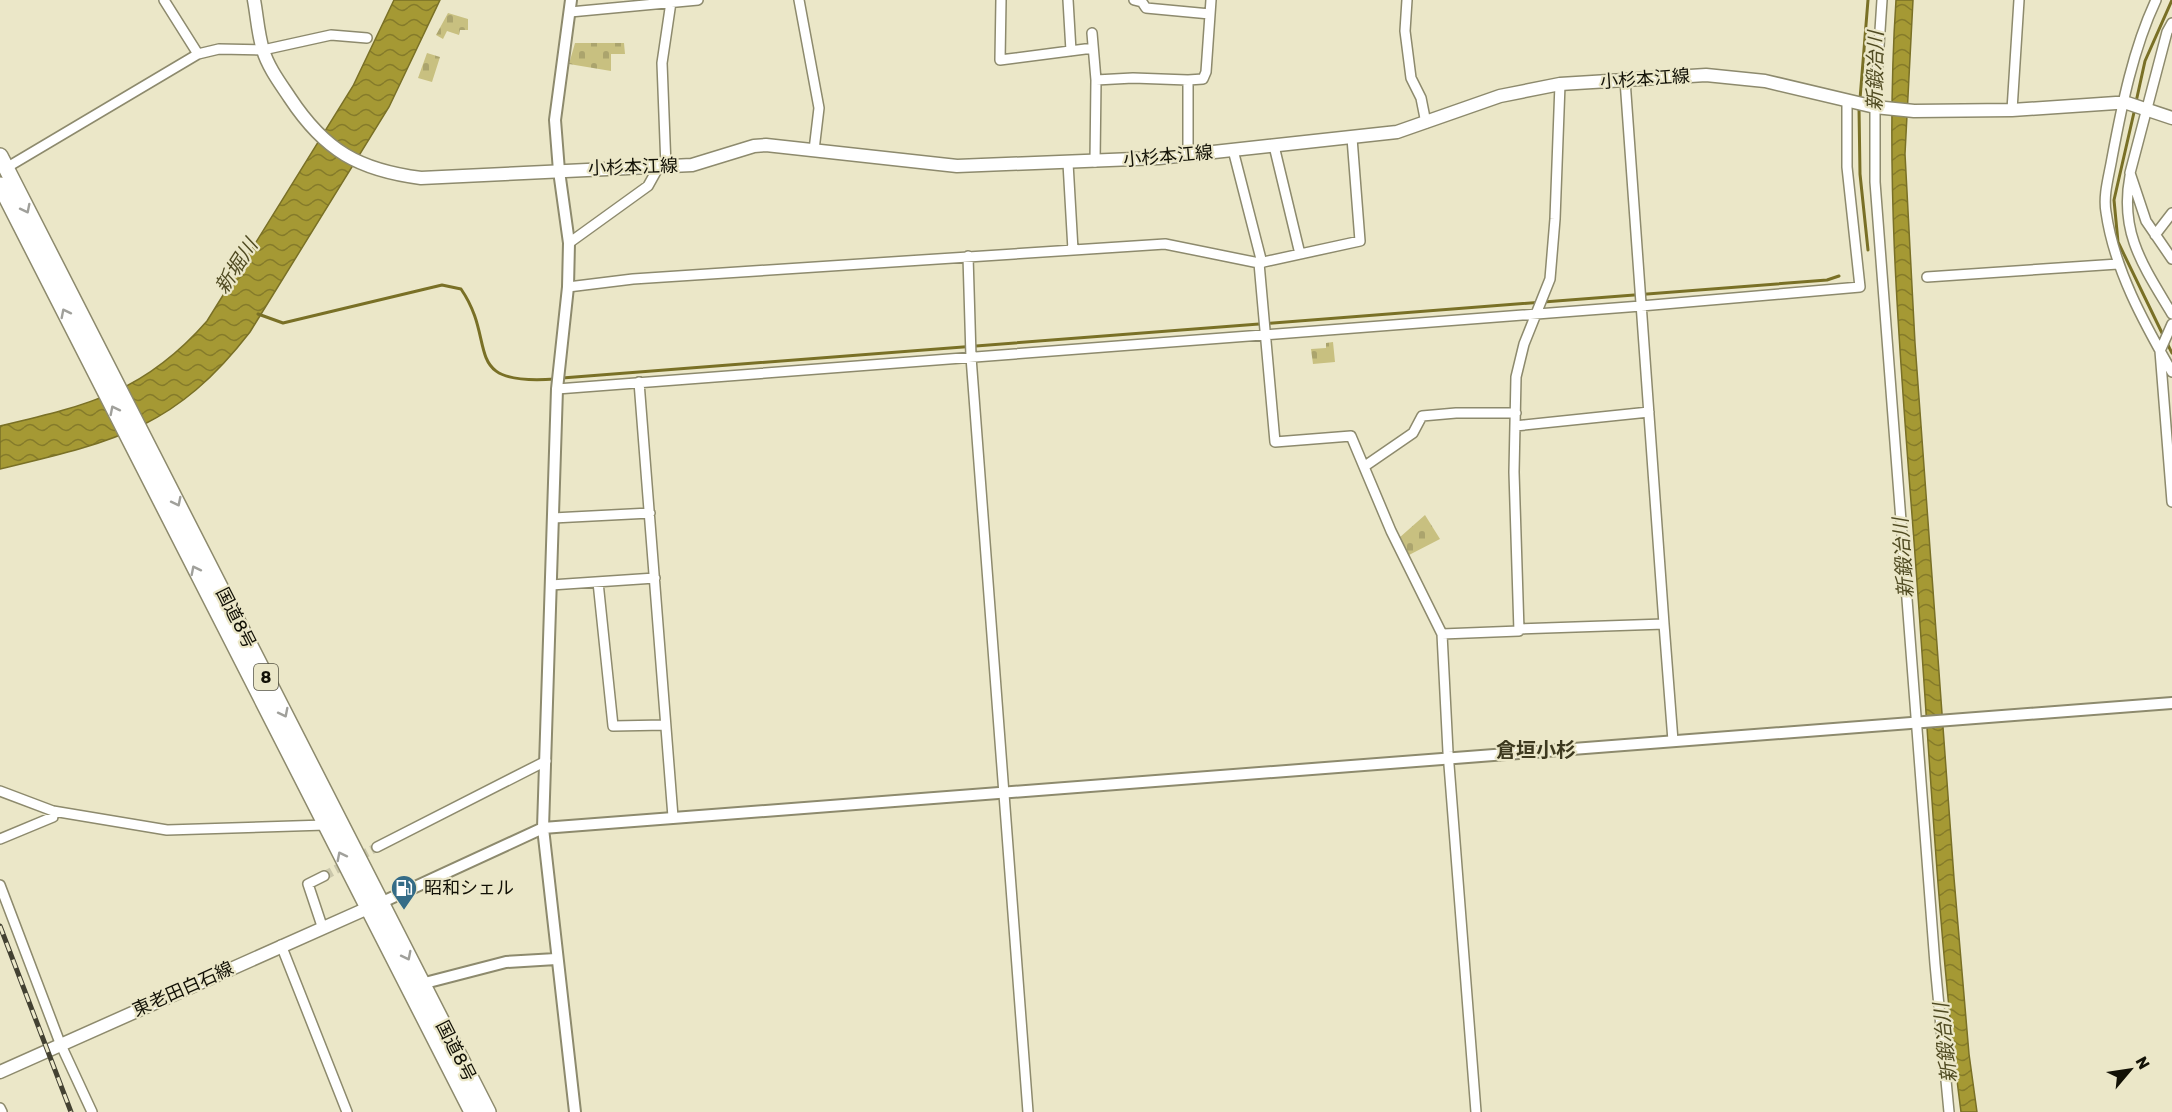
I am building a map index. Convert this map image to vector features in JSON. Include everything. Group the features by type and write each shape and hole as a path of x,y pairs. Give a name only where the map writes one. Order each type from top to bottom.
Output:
{"highway":[{"name":"国道8号","path":"3,162 97,363"},
{"name":"国道8号","path":"0,185 144,452 374,906 472,1112"},
{"name":"国道8号","path":"144,452 325,825 421,984 488,1112"}],"main road":[{"name":"小杉本江線","path":"254,0 263,50 278,81 320,137 358,163 387,174 421,178 613,166 662,168 692,165 753,146 777,144 957,166 1095,162 1188,155 1397,132 1500,96 1560,84 1706,75 1765,81 1875,107 1914,111 2012,110 2126,103 2172,118"},
{"name":"東老田白石線","path":"0,1072 322,926 374,906"}],"street":[{"path":"164,0 198,54"},
{"path":"575,1112 543,828 557,389 567,287 568,243 555,120 570,6 698,0"},
{"path":"799,0 819,108 814,150"},
{"path":"1001,0 1000,60 1093,48"},
{"path":"1068,0 1071,51"},
{"path":"1134,0 1142,2 1146,8 1210,14"},
{"path":"1096,80 1203,79 1206,72 1211,0"},
{"path":"1407,0 1405,31 1411,78 1421,98 1426,123"},
{"path":"1882,0 1875,107 1875,182 1920,722 1949,1112"},
{"path":"2012,110 2019,0"},
{"path":"2156,0 2147,19 2105,200 2118,264 2172,372"},
{"path":"568,243 648,186 662,168 662,63 671,2"},
{"path":"2172,22 2144,109 2125,199 2135,252 2172,314"},
{"path":"1092,33 1096,80 1095,162"},
{"path":"3,162 198,54 219,50 263,50 331,35 367,38"},
{"path":"1188,80 1188,155"},
{"path":"1625,80 1673,741"},
{"path":"1519,629 1516,377 1524,344 1550,279 1555,219 1560,84"},
{"path":"557,389 1641,306 1860,287 1847,167 1847,101"},
{"path":"567,287 633,279 1165,244 1260,263 1360,241 1352,138"},
{"path":"1274,146 1300,254"},
{"path":"1233,150 1260,263 1275,442 1351,436 1391,531 1442,634 1449,758 1476,1112"},
{"path":"1068,163 1072,250"},
{"path":"2130,173 2146,221 2172,258"},
{"path":"2155,235 2172,213"},
{"path":"968,256 971,357 1028,1112"},
{"path":"1927,277 2118,264"},
{"path":"2172,324 2160,351 2172,502"},
{"path":"639,382 673,817"},
{"path":"1515,426 1649,412"},
{"path":"1365,466 1413,433 1422,416 1456,413 1516,413"},
{"path":"553,518 650,513"},
{"path":"551,585 655,578"},
{"path":"598,582 613,726 665,725"},
{"path":"1442,634 1664,624"},
{"path":"374,906 543,828 2172,703"},
{"path":"377,847 546,761"},
{"path":"0,791 54,811 167,830 325,825"},
{"path":"0,839 52,817 54,811"},
{"path":"322,926 308,884 324,876"},
{"path":"0,885 60,1043 92,1112"},
{"path":"281,945 347,1112"},
{"path":"421,984 506,962 556,959"},
{"path":"0,1108 2,1112"}],"green space":[{"path":"448,13 468,19 468,30 460,30 459,35 447,31 443,39 436,35"},
{"path":"575,43 624,43 625,54 611,54 611,71 569,64"},
{"path":"427,53 440,57 432,82 418,78"},
{"path":"1333,342 1335,362 1313,364 1311,349 1326,348 1326,343"},
{"path":"1425,515 1440,539 1409,555 1399,538"}],"water":[{"path":"394,0 440,0 389,107 250,332 222,365 195,391 168,411 139,427 76,450 0,469 0,426 88,402 138,380 184,345 207,321 353,86"},
{"path":"1896,0 1913,0 1905,154 1915,343 1954,878 1969,1054 1977,1112 1961,1112 1946,980 1935,847 1896,291 1892,146"}],"waterway":[{"name":"新鍛冶川","path":"1860,99 1868,0"},
{"path":"2136,102 2145,61 2172,0"},
{"name":"新鍛冶川","path":"1859,108 1860,174 1868,250"},
{"path":"2135,108 2114,200 2118,242 2163,335"},
{"path":"562,378 1827,280 1839,276"},
{"path":"258,314 283,323 442,285 461,289 472,309 486,357 493,368 505,376 555,379"},
{"path":"2166,341 2172,353"}],"tunnel":[{"path":"324,876 377,847"}],"railway":[{"path":"0,926 71,1112"}],"place":[{"name":"昭和シェル","path":"404,911"}],"district":[{"name":"倉垣小杉","path":"1536,750"}],"water label":[{"name":"新堀川","path":"236,266"}]}
